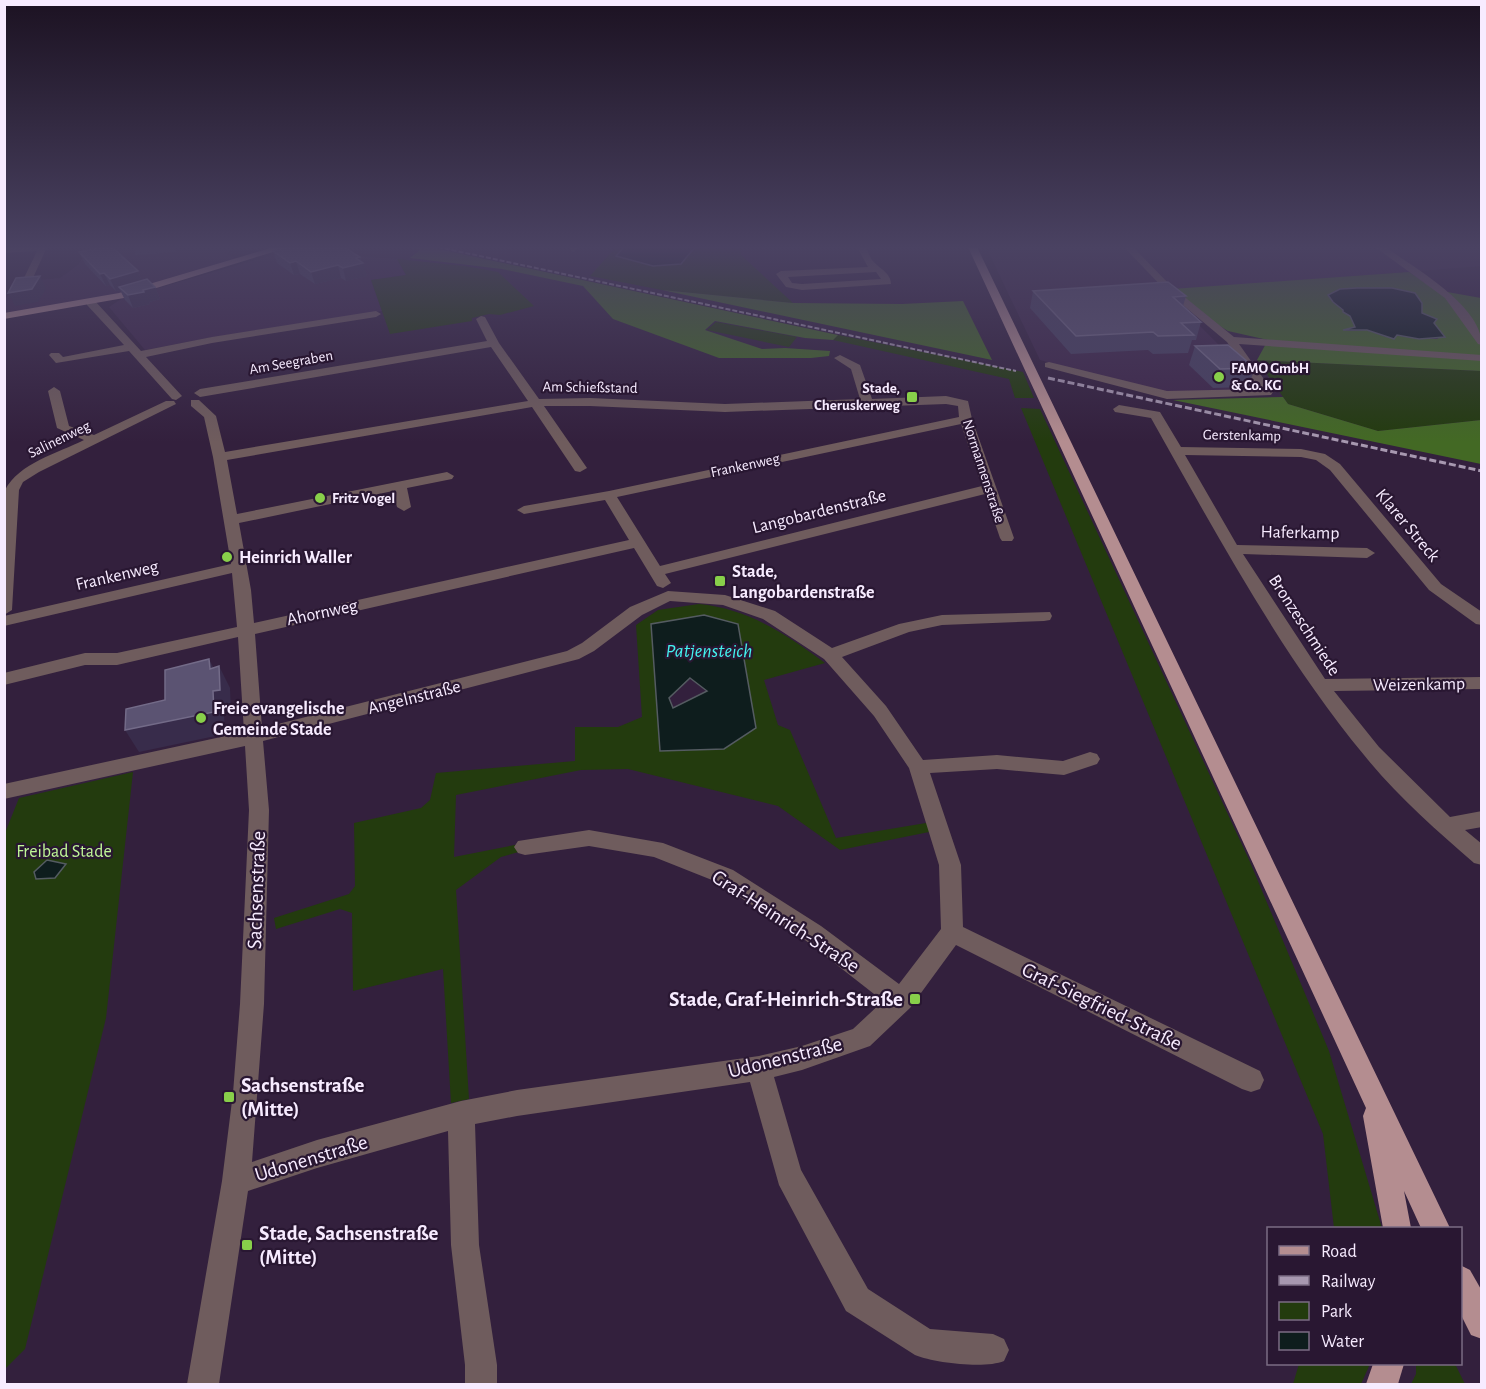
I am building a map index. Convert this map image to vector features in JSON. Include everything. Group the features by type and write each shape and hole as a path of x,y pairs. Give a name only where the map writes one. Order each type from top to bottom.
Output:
{"main road":[{"path":"4,316 32,312"},
{"path":"1003,312 1436,1227"},
{"path":"1370,1088 1397,1227"},
{"path":"1462,1282 1482,1324"},
{"path":"1382,1384 1389,1365"}],"street":[{"path":"99,312 173,400"},
{"path":"1049,364 1167,395 1267,392 1231,340 1197,312"},
{"path":"1460,312 1482,342"},
{"path":"55,355 60,361 376,314"},
{"path":"481,319 494,343 580,468"},
{"path":"1231,340 1482,358"},
{"name":"Am Seegraben","path":"173,400 186,393 197,398 494,343"},
{"path":"840,358 856,367 867,403"},
{"path":"54,391 63,428 95,440"},
{"name":"Sachsenstraße","path":"197,398 210,416 220,457 239,567 246,629 259,810 253,993 236,1181 203,1384"},
{"name":"Salinenweg","path":"4,610 13,485 25,474 173,400"},
{"name":"Am Schießstand","path":"220,457 535,403 590,402 725,408 946,400 964,404"},
{"name":"Normannenstraße","path":"964,404 966,419 1006,538"},
{"name":"Bronzeschmiede","path":"1119,409 1156,415 1232,549 1320,685 1372,752 1446,826 1482,857"},
{"name":"Frankenweg","path":"524,510 609,495 966,419"},
{"name":"Gerstenkamp","path":"1176,450 1308,453"},
{"name":"Klarer Streck","path":"1308,453 1320,457 1335,467 1435,587 1482,620"},
{"path":"231,520 447,476"},
{"path":"399,486 404,507"},
{"name":"Langobardenstraße","path":"658,571 989,489"},
{"path":"609,495 658,571 668,596 725,600 769,615 830,655 880,711 918,766 951,865 952,932"},
{"name":"Ahornweg","path":"4,679 85,659 117,659 639,542"},
{"name":"Haferkamp","path":"1232,549 1367,553"},
{"name":"Frankenweg","path":"4,621 239,567"},
{"name":"Angelnstraße","path":"4,792 254,736 573,655 588,647 636,611 668,596"},
{"path":"830,655 905,628 942,620 1044,616"},
{"name":"Weizenkamp","path":"1320,685 1482,683"},
{"path":"918,766 997,762 1064,768 1090,759"},
{"path":"1446,826 1482,819"},
{"name":"Graf-Heinrich-Straße","path":"525,847 589,838 656,849 725,876 813,933 901,1000"},
{"name":"Udonenstraße","path":"236,1181 317,1154 461,1114 518,1103 759,1068 802,1058 861,1038 901,1000 952,932"},
{"name":"Graf-Siegfried-Straße","path":"952,932 1251,1080"},
{"path":"759,1068 789,1175 857,1300 926,1344 993,1350"},
{"path":"461,1114 465,1245 481,1365 481,1384"}],"shaded area":[{"path":"113,312 377,312 208,338 145,350"},
{"path":"1017,312 1186,312 1263,389 1167,394 1040,360"}],"green space":[{"path":"382,312 512,312 500,315 489,314 472,318 472,321 390,334"},
{"path":"606,312 730,312 838,335 833,340 805,338 715,321 705,330 762,349 830,351 829,356 811,358 719,358 613,319"},
{"path":"765,312 968,312 992,360"},
{"path":"1199,312 1345,312 1350,316 1355,328 1345,331 1367,330 1386,337 1396,335 1437,339 1444,335 1422,312 1481,312 1481,371 1257,360 1268,340 1228,331"},
{"path":"716,322 797,337 789,347 707,330"},
{"path":"838,335 1023,372 1034,398 1015,398 1009,379 833,340"},
{"path":"1257,360 1481,371 1481,420 1378,431 1288,404"},
{"path":"1283,397 1288,404 1378,431 1481,420 1481,464 1173,400"},
{"path":"1021,408 1040,409 1250,862 1329,1051 1382,1227 1334,1227 1323,1134"},
{"path":"699,604 734,611 766,624 825,663 764,680 778,725 790,730 836,838 932,822 934,831 840,850 778,806 628,769 581,770 456,795 454,857 520,844 522,851 501,857 456,890 469,1099 451,1103 443,969 353,991 352,913 340,909 276,929 274,918 349,894 355,886 354,823 421,808 430,800 436,773 575,761 575,727 618,727 642,717 636,625 658,610","holes":["652,624 756,728 660,751"]},
{"name":"Freibad Stade","path":"133,772 106,1018 25,1349 5,1369 5,833 19,798"},
{"path":"1299,1365 1370,1365 1361,1384 1293,1384"},
{"path":"1416,1365 1456,1365 1465,1384 1411,1384 1416,1374"}],"water":[{"path":"1343,312 1422,312 1437,319 1434,323 1445,337 1419,339 1397,335 1394,339 1367,330 1343,330 1355,327 1350,316"},
{"name":"Patjensteich","path":"704,615 738,624 756,728 724,749 660,751 651,624","holes":["690,678 707,691 673,708 669,698"]},
{"path":"47,860 66,864 55,878 36,879 34,872"}],"building":[{"path":"1053,312 1190,312 1201,322 1181,323 1194,335 1158,336 1153,332 1076,336"},
{"path":"1228,345 1255,368 1220,369 1195,346"},
{"path":"209,659 210,669 219,666 220,690 213,691 214,712 125,730 126,709 165,700 165,670"}],"railway":[{"path":"740,312 1016,371"},
{"path":"1048,378 1482,471"}],"place":[{"name":"FAMO GmbH & Co. KG","path":"1219,377"},
{"name":"Stade, Cheruskerweg","path":"912,397"},
{"name":"Fritz Vogel","path":"320,498"},
{"name":"Heinrich Waller","path":"227,557"},
{"name":"Stade, Langobardenstraße","path":"720,581"},
{"name":"Freie evangelische Gemeinde Stade","path":"201,718"},
{"name":"Stade, Graf-Heinrich-Straße","path":"915,999"},
{"name":"Sachsenstraße (Mitte)","path":"229,1097"},
{"name":"Stade, Sachsenstraße (Mitte)","path":"247,1245"}]}
